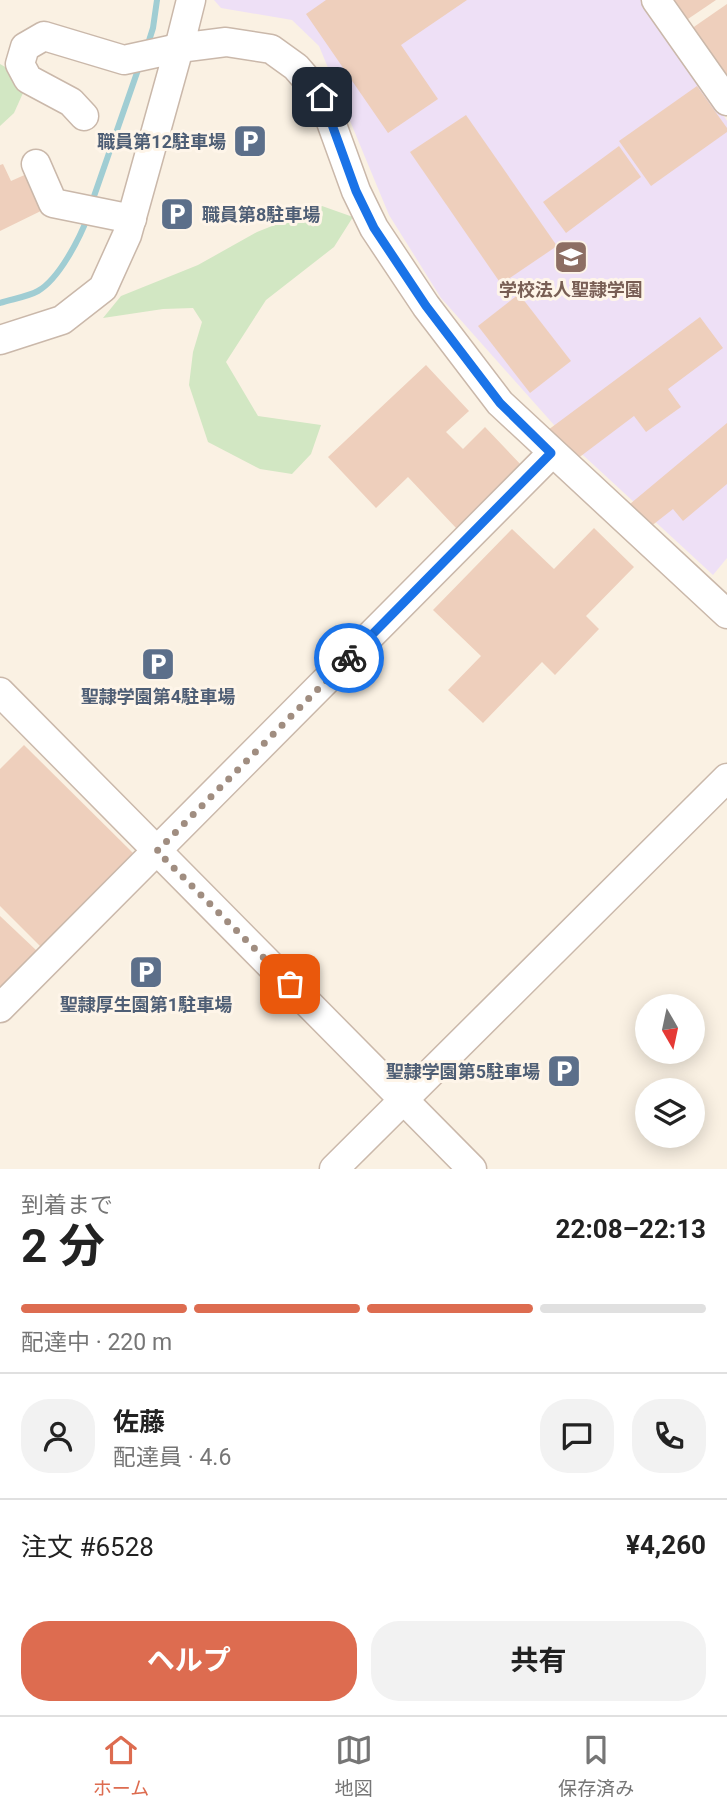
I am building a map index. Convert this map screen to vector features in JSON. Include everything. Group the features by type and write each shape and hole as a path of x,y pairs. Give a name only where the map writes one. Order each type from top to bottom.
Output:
{"street":[{"path":"0,340 62,320 103,288 132,219 168,51 191,0"},
{"path":"656,0 727,101"},
{"path":"84,116 71,102 28,79 20,64 25,47 44,36 127,60 226,42 271,50 296,67 322,97 356,191 374,228 426,306 500,403 727,614"},
{"path":"36,164 52,203 132,219"},
{"path":"0,1008 551,453"},
{"path":"0,692 472,1169"},
{"path":"334,1169 727,778"}],"shaded area":[{"name":"学校法人聖隷学園","path":"214,0 646,0 727,121 727,558 713,575 571,444 441,298 389,215 319,46 292,20 221,8"}],"green space":[{"path":"0,64 7,68 23,93 14,113 0,126"},
{"path":"322,206 353,217 334,247 266,300 226,362 258,416 321,425 311,454 292,474 260,469 208,442 189,385 193,352 202,322 193,308 163,309 103,318 121,296 198,265 257,232"}],"building":[{"path":"326,0 467,0 401,45 438,99 388,133 306,14"},
{"path":"671,0 716,0 685,21"},
{"path":"727,4 727,83 688,31"},
{"path":"697,86 727,128 727,132 651,186 619,141"},
{"path":"466,115 557,246 501,284 410,152"},
{"path":"619,146 641,177 566,233 543,202"},
{"path":"3,164 11,181 29,173 47,208 0,231 0,165"},
{"path":"519,294 571,361 530,393 478,326"},
{"path":"700,317 723,348 668,389 681,407 646,432 634,416 573,462 548,430"},
{"path":"426,365 469,411 446,432 463,449 485,427 523,467 457,529 408,477 376,508 328,457"},
{"path":"727,423 727,484 683,521 673,509 650,527 630,504"},
{"path":"594,528 634,567 586,616 599,629 555,675 542,662 483,723 448,690 481,656 433,610 512,529 554,569"},
{"path":"24,745 136,856 43,949 0,906 0,769"},
{"path":"0,916 37,951 0,990"}],"waterway":[{"path":"147,47 157,0"},
{"path":"92,202 140,64"},
{"path":"0,303 34,293 46,285 68,257 88,216"}],"way so far":[{"path":"290,984 157,851 349,658"}],"place":[{"name":"職員第12駐車場","path":"250,141"},
{"name":"職員第8駐車場","path":"177,214"},
{"name":"学校法人聖隷学園","path":"571,257"},
{"name":"聖隷学園第4駐車場","path":"158,664"},
{"name":"聖隷厚生園第1駐車場","path":"146,972"},
{"name":"聖隷学園第5駐車場","path":"564,1071"}],"route":[{"path":"322,97 356,191 374,228 426,306 500,403 551,453 349,658"}]}
